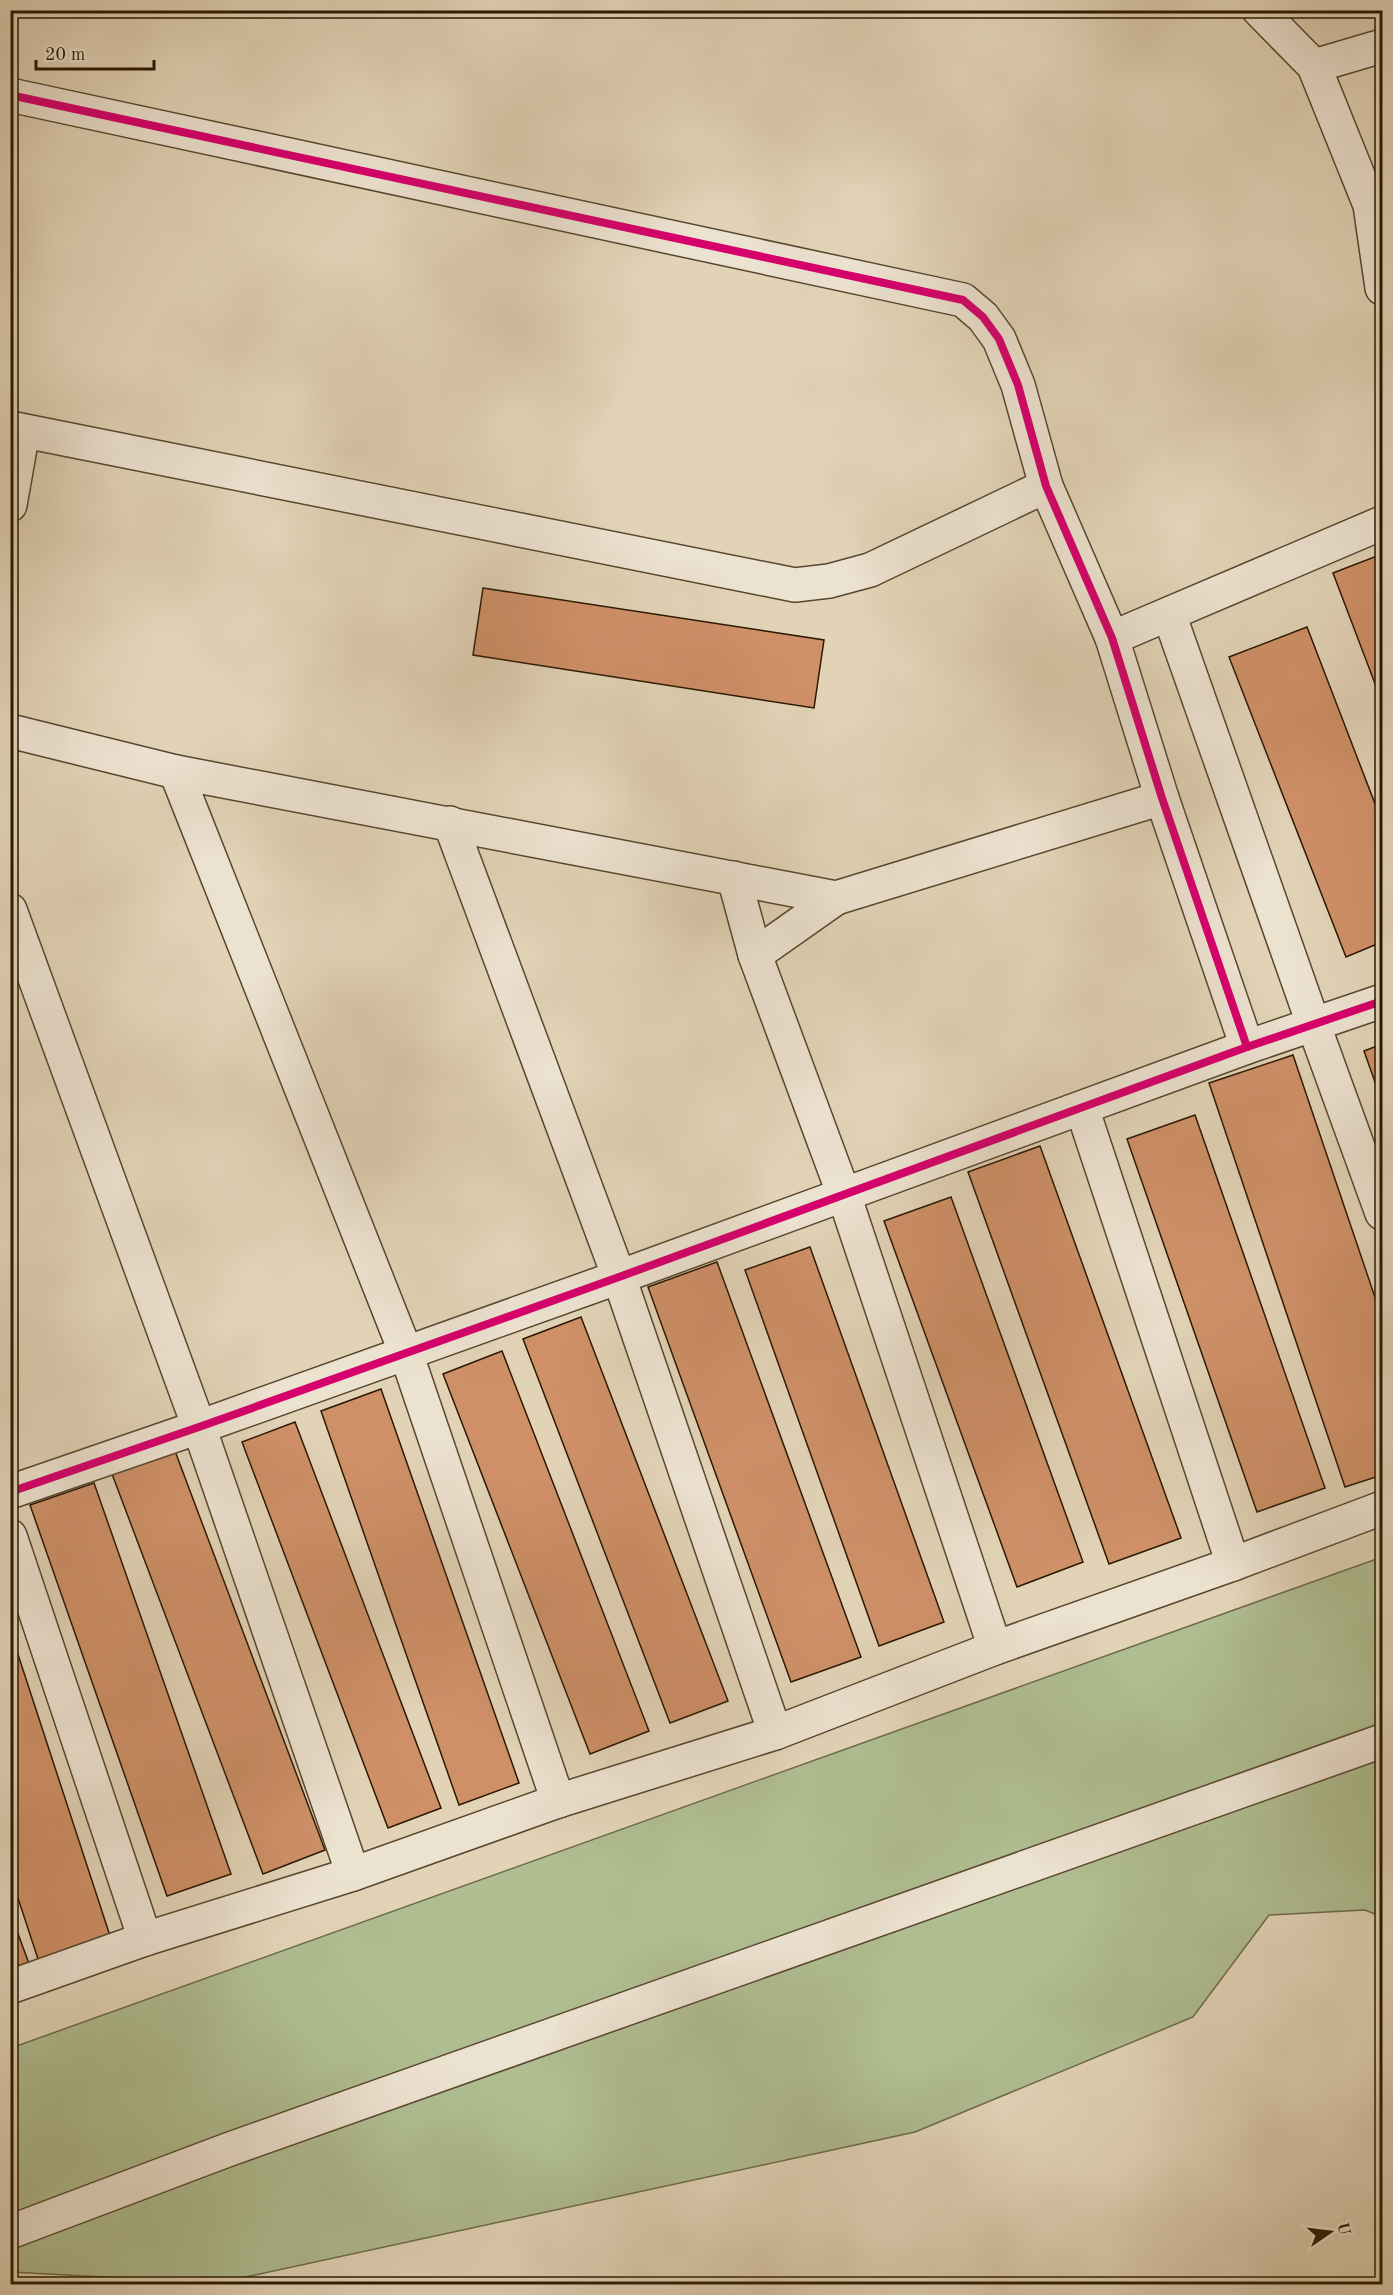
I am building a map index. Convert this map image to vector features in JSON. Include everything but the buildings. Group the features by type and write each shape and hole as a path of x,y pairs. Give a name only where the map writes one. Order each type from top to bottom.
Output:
{"street":[{"path":"1259,10 1314,66 1370,205 1383,288"},
{"path":"1314,66 1383,46"},
{"path":"10,95 963,300 983,317 999,339 1018,385 1046,486 1112,638 1162,798 1247,1047"},
{"path":"10,505 17,429 795,585 829,581 870,570 1046,486"},
{"path":"1112,638 1383,523"},
{"path":"1169,614 1314,1026 1383,1213"},
{"path":"10,731 176,772 836,898"},
{"path":"176,772 406,1353 558,1801"},
{"path":"755,955 836,898 1162,798"},
{"path":"450,823 619,1277 775,1732"},
{"path":"734,878 755,955 844,1196 995,1648"},
{"path":"10,910 199,1427 353,1874"},
{"path":"10,1492 619,1277 1247,1047 1383,1001"},
{"path":"1082,1108 1233,1564"},
{"path":"10,1987 145,1939 353,1874 558,1801 775,1732 995,1648 1383,1508"},
{"path":"10,1536 145,1939"},
{"path":"10,2232 253,2141 1383,1741"}],"green space":[{"path":"1382,1557 1382,1917 1365,1910 1269,1915 1193,2017 915,2132 218,2283 11,2272 11,2048"}],"cycle path":[{"path":"10,95 963,300 983,317 999,339 1018,385 1046,486 1112,638 1162,798 1247,1047"},
{"path":"10,1492 619,1277 1247,1047 1382,1001"}]}
